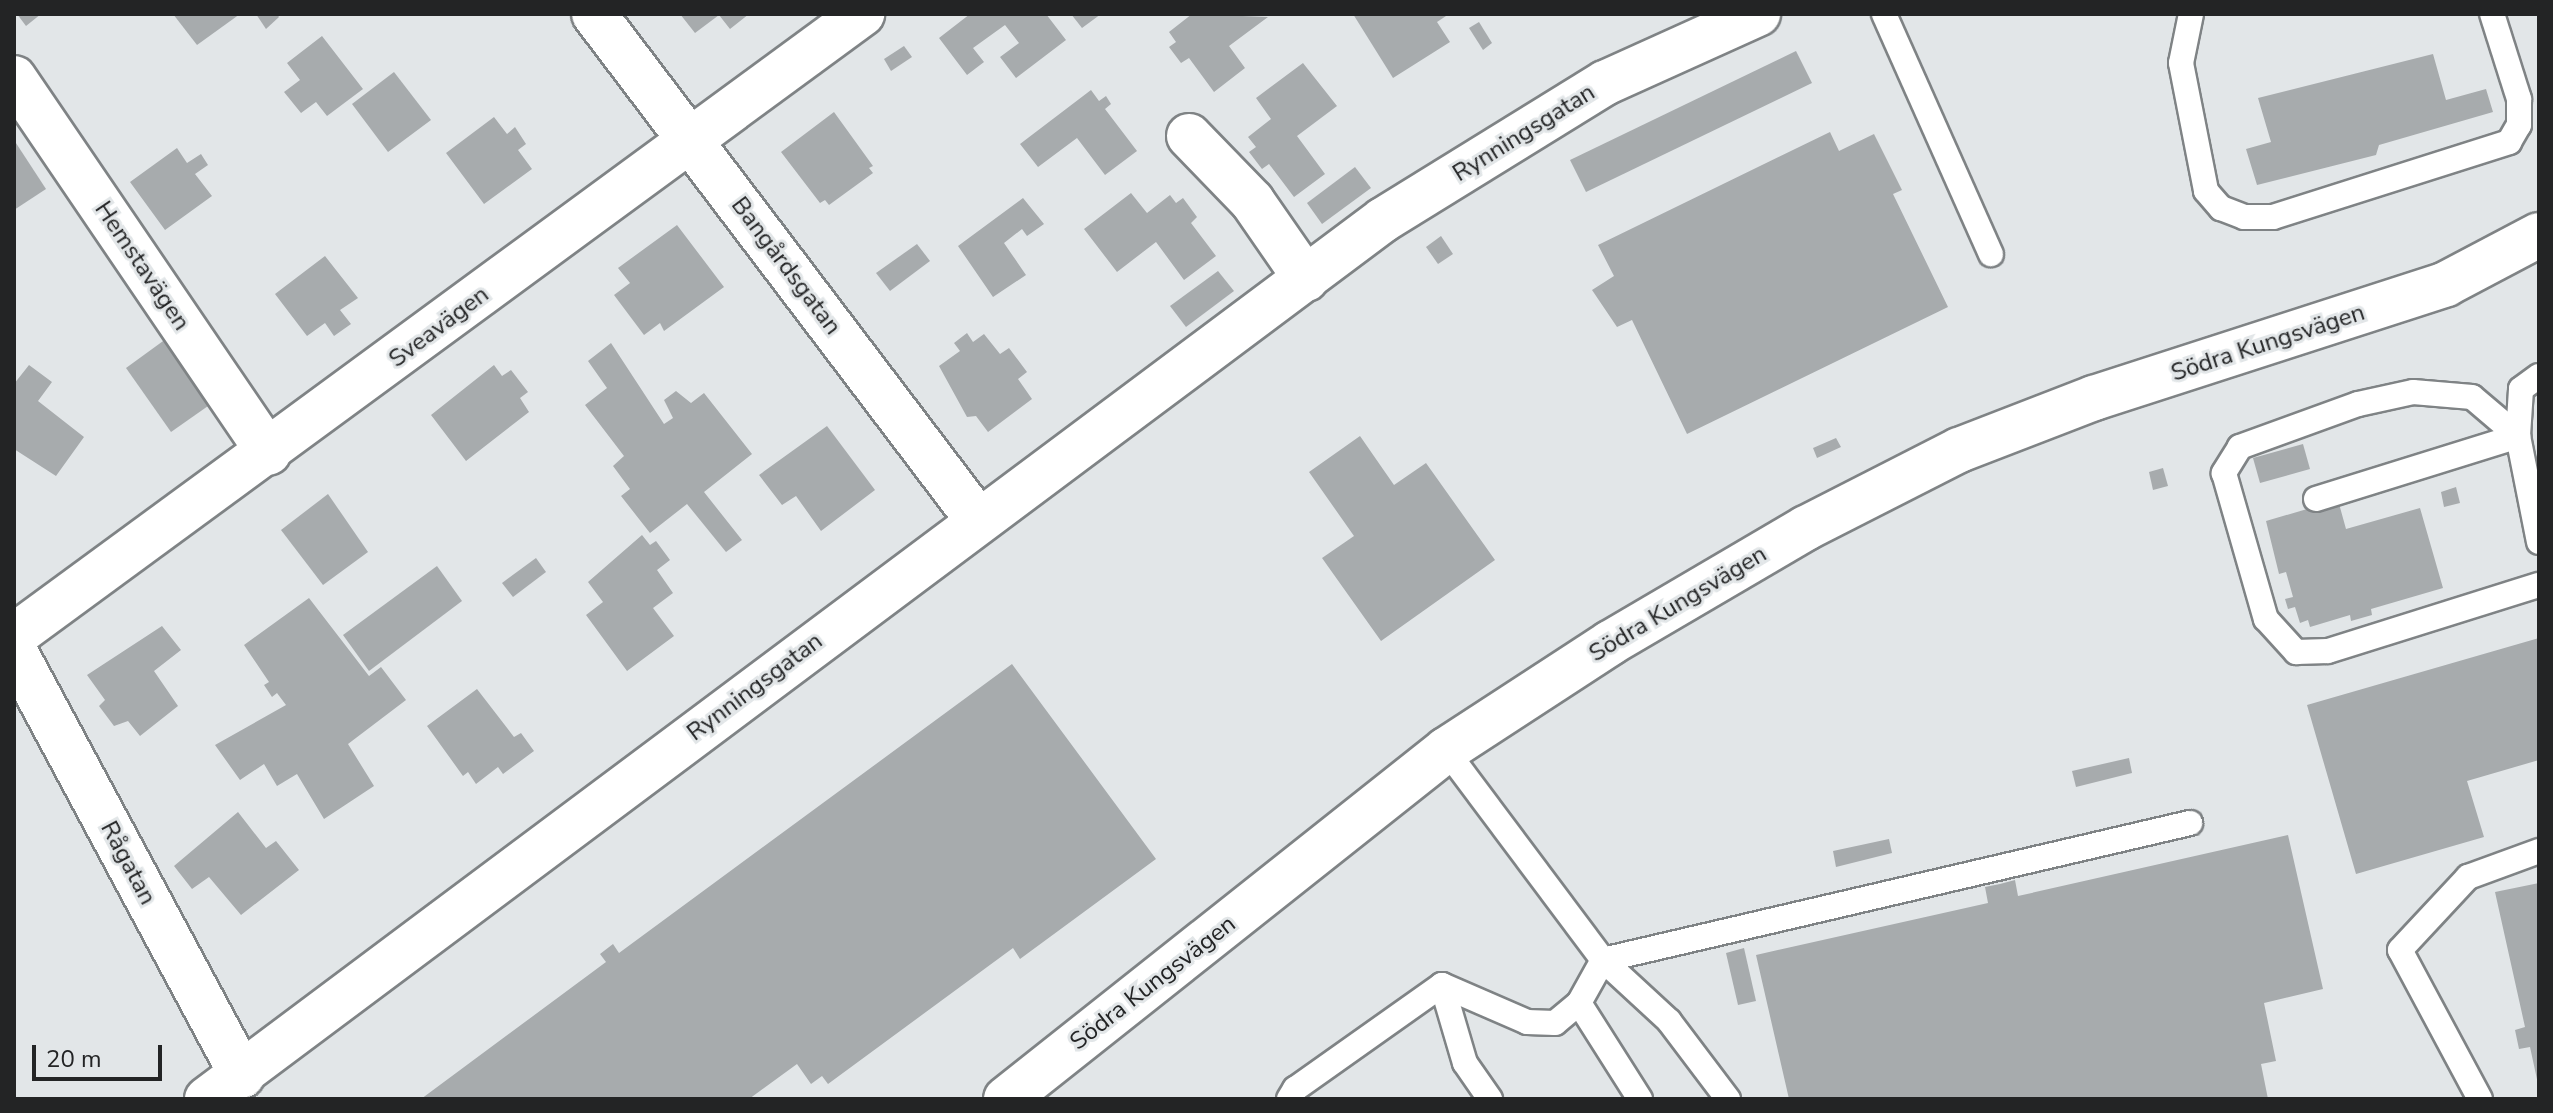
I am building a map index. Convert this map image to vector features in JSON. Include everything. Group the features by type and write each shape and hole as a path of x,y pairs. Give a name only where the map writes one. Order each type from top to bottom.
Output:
{"street":[{"name":"Bangårdsgatan","path":"594,14 977,519"},
{"name":"Sveavägen","path":"14,636 269,453 862,14"},
{"name":"Rynningsgatan","path":"225,1087 977,519 1383,220 1605,83 1758,14"},
{"name":"Hemstavägen","path":"14,78 269,453"},
{"path":"1189,136 1252,201 1306,279"},
{"name":"Södra Kungsvägen","path":"2446,284 2539,235"},
{"name":"Södra Kungsvägen","path":"1006,1099 1446,750 1610,643 1793,535 1959,450 2094,398 2446,284 2539,270"},
{"name":"Rågatan","path":"14,650 225,1087"}],"lane":[{"path":"1884,14 1991,254"},
{"path":"2191,14 2181,63 2206,191 2221,208 2244,217 2273,217 2509,142 2519,125 2519,99 2492,14"},
{"path":"2539,376 2521,389 2518,436 2539,542"},
{"path":"2518,436 2472,397 2413,392 2358,404 2240,447 2224,473 2266,619 2296,652 2328,651 2539,585"},
{"path":"2316,499 2518,436"},
{"path":"1446,750 1603,960 1669,1021 1728,1099"},
{"path":"1442,985 1527,1022 1555,1023 1579,1003 1603,960 2190,823"},
{"path":"2480,1099 2400,950 2468,877 2539,851"},
{"path":"1289,1099 1295,1089 1442,985"},
{"path":"1442,985 1465,1063 1490,1099"},
{"path":"1579,1003 1640,1099"}],"building":[{"path":"17,14 41,14 26,26"},
{"path":"173,14 240,14 197,45"},
{"path":"256,14 277,14 279,17 266,29"},
{"path":"680,14 749,14 730,29 719,15 695,33"},
{"path":"970,14 1046,14 1066,40 1016,78 1000,57 1019,43 1005,25 973,48 984,62 967,75 939,38"},
{"path":"1071,14 1101,14 1082,28"},
{"path":"1192,14 1268,17 1229,46 1245,68 1214,92 1189,58 1181,63 1169,47 1176,42 1169,32"},
{"path":"1353,14 1449,14 1437,22 1450,42 1393,78"},
{"path":"1479,22 1492,43 1483,50 1469,28"},
{"path":"322,36 363,89 327,116 316,102 301,113 284,92 300,80 287,63"},
{"path":"904,46 912,57 891,71 884,59"},
{"path":"1796,51 1812,83 1586,192 1570,160"},
{"path":"2433,54 2446,100 2486,89 2493,112 2379,145 2376,155 2257,185 2246,149 2271,142 2258,98"},
{"path":"1303,63 1337,106 1297,136 1325,174 1294,197 1269,164 1262,169 1249,152 1256,147 1248,137 1271,119 1256,98"},
{"path":"394,72 431,120 388,152 352,104"},
{"path":"1091,90 1099,101 1106,96 1111,104 1105,109 1137,151 1105,175 1077,138 1038,167 1020,144"},
{"path":"834,112 873,166 869,168 873,173 829,205 825,200 820,203 781,152"},
{"path":"494,117 507,134 515,127 526,144 518,150 532,169 484,204 446,153"},
{"path":"1830,132 1839,151 1874,134 1902,190 1893,194 1948,307 1687,434 1632,320 1617,327 1592,290 1614,276 1598,245"},
{"path":"14,140 46,189 14,210"},
{"path":"177,148 187,163 201,154 208,165 195,174 212,196 165,230 130,182"},
{"path":"1355,167 1371,188 1322,224 1307,203"},
{"path":"1131,193 1147,213 1170,195 1176,203 1183,198 1197,217 1191,223 1216,256 1184,280 1156,242 1117,272 1084,229"},
{"path":"1023,198 1044,224 1027,236 1022,229 1004,243 1026,275 993,297 958,246"},
{"path":"677,225 724,287 664,331 660,323 644,335 614,295 630,283 618,268"},
{"path":"1441,236 1453,254 1438,264 1426,247"},
{"path":"917,244 930,261 890,291 876,273"},
{"path":"325,256 358,298 340,310 351,324 334,336 325,323 307,336 275,294"},
{"path":"1218,271 1234,291 1186,327 1170,306"},
{"path":"967,333 973,342 984,334 1000,354 1009,348 1027,372 1018,379 1032,399 988,432 976,416 967,417 939,366 960,351 954,343"},
{"path":"170,336 218,399 171,432 126,368"},
{"path":"611,343 664,424 673,418 664,400 676,391 691,403 704,393 752,454 704,492 742,540 726,552 687,504 650,533 621,496 630,489 613,466 624,456 585,405 607,388 588,361"},
{"path":"29,365 52,382 38,401 84,437 56,476 14,449 14,384"},
{"path":"494,365 502,376 511,370 528,392 520,398 529,412 466,461 431,415"},
{"path":"827,426 875,490 821,531 796,496 782,505 759,475"},
{"path":"1360,436 1394,485 1426,463 1495,560 1381,641 1322,558 1354,536 1309,472"},
{"path":"1836,438 1841,447 1817,458 1813,448"},
{"path":"2303,444 2310,469 2260,483 2253,458"},
{"path":"2163,468 2168,486 2153,490 2149,472"},
{"path":"2456,487 2460,503 2444,507 2441,492"},
{"path":"328,494 368,552 323,585 281,530"},
{"path":"2338,500 2346,529 2420,508 2443,588 2371,609 2372,615 2351,621 2350,615 2310,627 2308,620 2300,623 2295,607 2288,609 2285,599 2293,597 2286,572 2279,574 2266,521"},
{"path":"642,535 650,545 656,541 670,560 657,570 673,593 653,608 674,636 627,671 586,615 603,602 588,582"},
{"path":"536,558 546,572 513,597 502,583"},
{"path":"437,566 462,601 369,671 343,635"},
{"path":"309,598 369,676 381,667 406,700 348,744 374,786 324,819 297,774 277,786 264,764 240,780 215,745 286,705 277,693 272,697 264,685 269,682 244,645"},
{"path":"162,626 181,650 154,671 178,706 140,736 128,721 114,726 99,706 105,700 87,675"},
{"path":"2539,638 2539,760 2467,781 2484,837 2356,874 2307,705"},
{"path":"1012,664 1156,859 1020,959 1013,948 828,1084 822,1076 811,1084 797,1064 749,1099 421,1099 606,962 600,954 613,944 619,953"},
{"path":"477,689 514,737 521,733 534,751 503,774 498,767 476,784 468,772 463,776 427,726"},
{"path":"2129,758 2132,773 2076,787 2072,771"},
{"path":"238,812 266,848 276,841 299,870 241,915 209,877 192,889 174,866"},
{"path":"2288,835 2323,989 2264,1003 2276,1061 2261,1064 2268,1099 1789,1099 1756,955 1988,903 1985,887 2015,880 2018,896"},
{"path":"1889,839 1892,853 1836,867 1833,851"},
{"path":"2539,883 2538,1084 2530,1047 2519,1049 2515,1030 2525,1027 2495,892"},
{"path":"1744,948 1756,1001 1738,1005 1726,953"}]}
